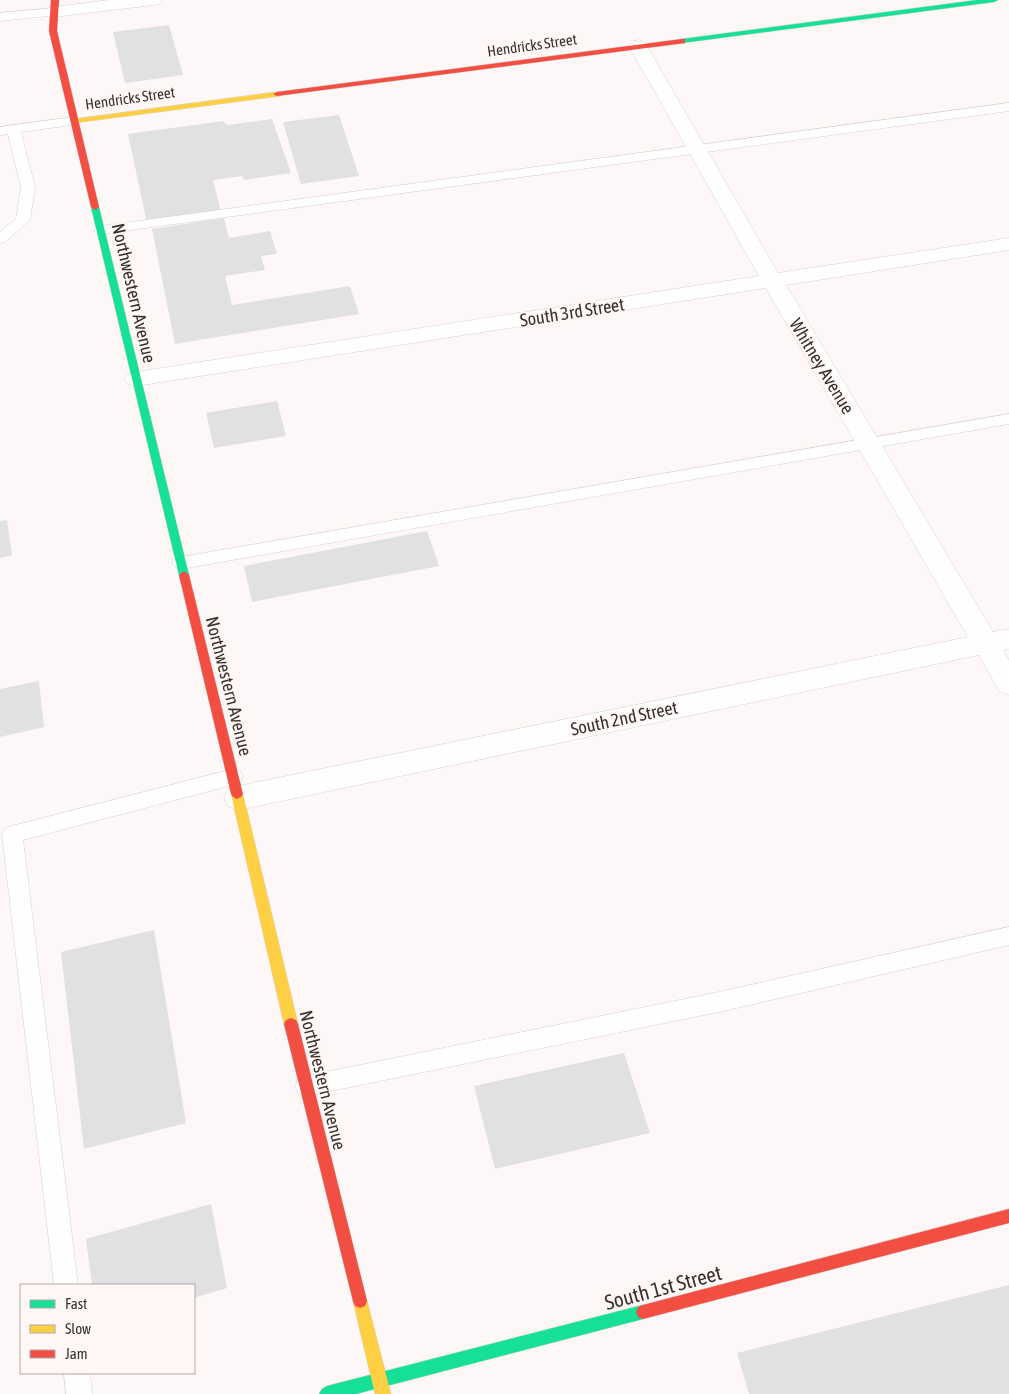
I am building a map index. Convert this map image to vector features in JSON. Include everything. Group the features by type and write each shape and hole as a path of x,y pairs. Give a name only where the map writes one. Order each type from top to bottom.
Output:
{"street":[{"path":"55,6 153,0"},
{"name":"Hendricks Street","path":"74,121 994,0"},
{"name":"Northwestern Avenue","path":"55,6 53,31 74,121 382,1394"},
{"name":"Whitney Avenue","path":"638,46 696,151 869,443 997,641 1009,684"},
{"name":"South 3rd Street","path":"136,379 1009,244"},
{"name":"South 2nd Street","path":"236,788 997,641"},
{"name":"South 1st Street","path":"327,1394 1009,1216"}],"lane":[{"path":"0,18 55,6"},
{"path":"101,230 1009,108"},
{"path":"0,239 23,220 28,187 7,130 74,121"},
{"path":"181,563 1009,419"},
{"path":"66,1284 12,834 236,788"},
{"path":"306,1086 719,1002 1009,936"},
{"path":"77,1374 79,1394"}],"building":[{"path":"169,25 183,75 125,83 113,32"},
{"path":"339,115 359,176 301,184 283,122"},
{"path":"272,119 291,173 244,180 242,176 213,180 221,212 147,223 128,134 223,121 227,125"},
{"path":"224,218 229,238 270,231 277,254 261,256 265,270 225,276 232,305 350,286 359,314 175,344 152,229"},
{"path":"277,401 286,436 214,448 206,413"},
{"path":"7,520 12,555 0,558 0,521"},
{"path":"427,531 439,566 252,602 244,566"},
{"path":"39,681 44,727 0,737 0,689"},
{"path":"154,930 186,1123 84,1149 61,952"},
{"path":"624,1053 650,1133 495,1169 474,1086"},
{"path":"211,1204 227,1288 195,1298 195,1284 92,1284 86,1239"},
{"path":"1009,1285 1009,1394 749,1394 737,1353"}],"traffic: fast":[{"path":"682,41 994,0"},
{"path":"95,207 184,575"},
{"path":"327,1394 643,1312"}],"traffic: slow":[{"path":"74,121 277,94"},
{"path":"237,794 291,1024"},
{"path":"360,1301 383,1394"}],"traffic: jam":[{"path":"55,0 53,31 95,207"},
{"path":"277,94 682,41"},
{"path":"184,575 237,794"},
{"path":"291,1024 360,1301"},
{"path":"643,1312 1009,1216"}]}
